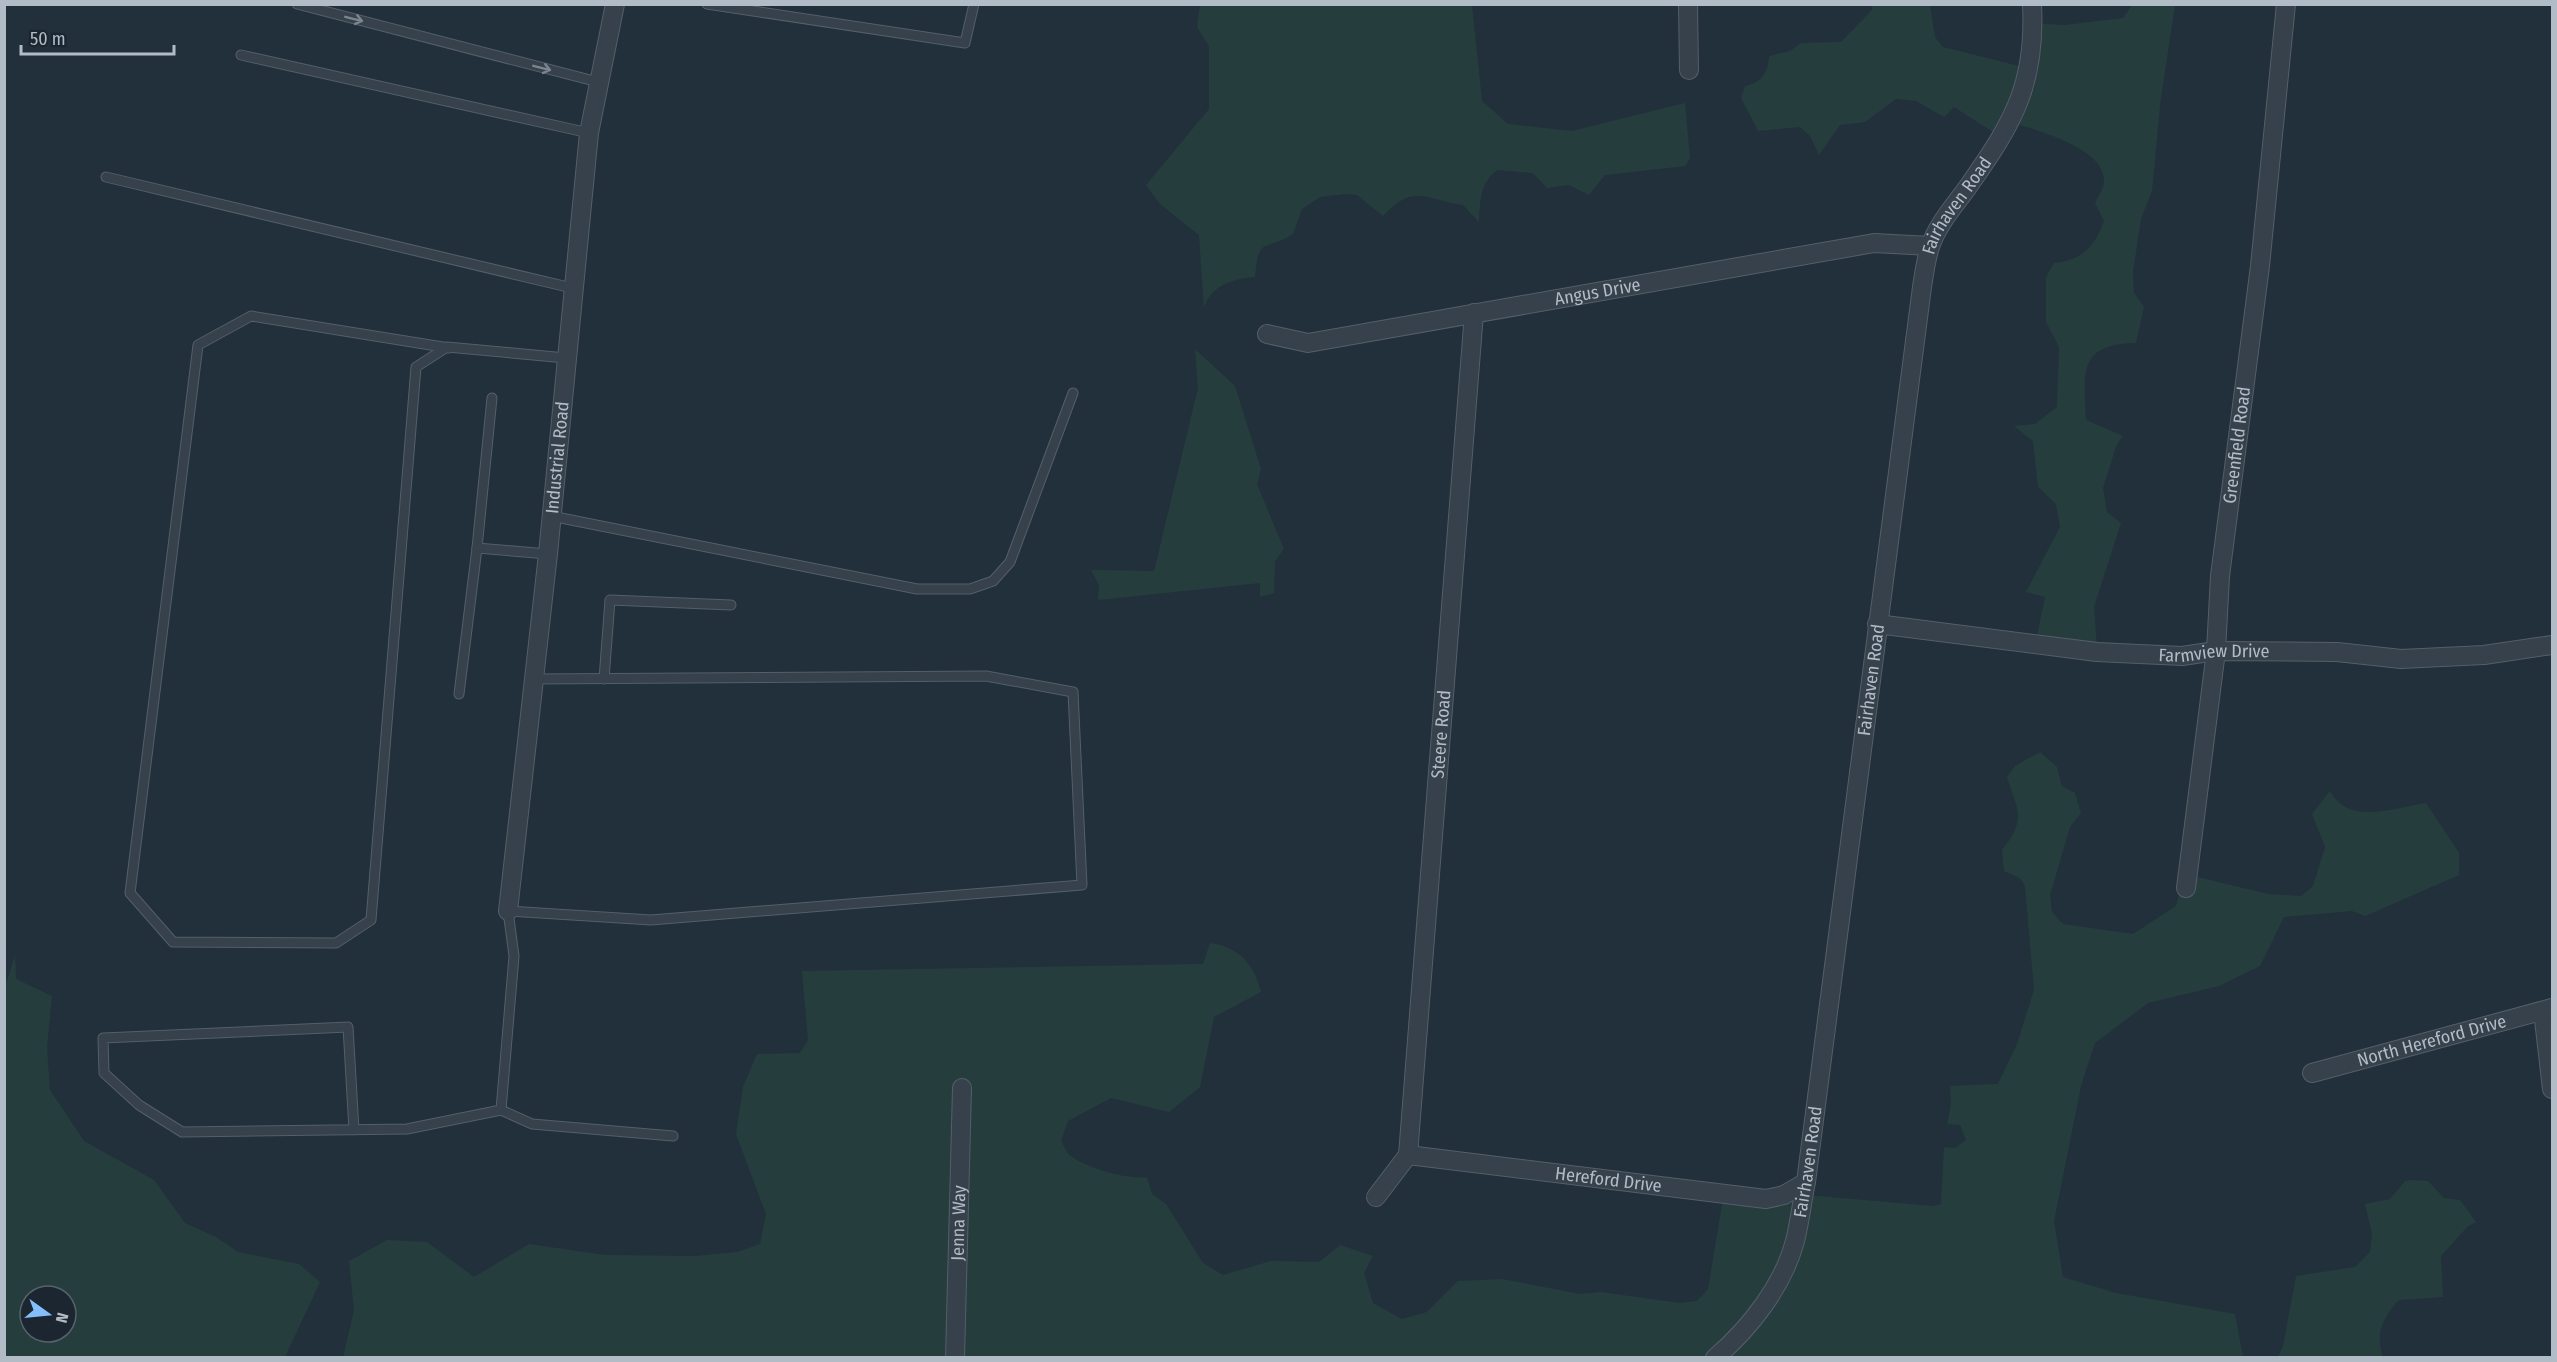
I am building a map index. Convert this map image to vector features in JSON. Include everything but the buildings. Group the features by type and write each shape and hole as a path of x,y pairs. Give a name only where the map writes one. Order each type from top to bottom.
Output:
{"street":[{"name":"Industrial Road","path":"508,911 548,554 588,133 615,4"},
{"path":"1688,4 1689,70"},
{"name":"Fairhaven Road","path":"1715,1358 1751,1321 1771,1293 1795,1242 1806,1182 1922,287 1930,246 1947,215 2005,132 2020,100 2030,70 2034,38 2032,4"},
{"name":"Greenfield Road","path":"2186,888 2216,651 2220,576 2263,243 2286,4"},
{"name":"Angus Drive","path":"1267,334 1308,343 1874,243 1930,246"},
{"name":"Steere Road","path":"1408,1155 1474,313"},
{"name":"Farmview Drive","path":"1877,624 2097,651 2182,656 2216,651 2337,652 2401,659 2484,656 2553,645"},
{"path":"2548,1010 2553,1089"},
{"name":"North Hereford Drive","path":"2312,1073 2548,1010"},
{"name":"Jenna Way","path":"955,1358 962,1088"},
{"path":"1376,1197 1408,1155"},
{"name":"Hereford Drive","path":"1408,1155 1766,1199 1784,1195 1806,1182"}],"lane":[{"path":"297,4 598,82"},
{"path":"706,4 740,7 965,43 974,4"},
{"path":"241,55 588,133"},
{"path":"106,177 572,288"},
{"path":"449,348 416,367 371,920 336,943 173,942 130,893 198,345 251,316 449,348 566,358"},
{"path":"551,516 917,589 970,589 993,580 1010,562 1073,393"},
{"path":"459,694 492,399"},
{"path":"477,548 548,554"},
{"path":"604,678 610,600 731,605"},
{"path":"501,1110 514,956 508,911 651,920 1082,885 1073,692 986,676 534,679"},
{"path":"354,1130 348,1027 103,1038 104,1073 139,1106 182,1132 354,1130 408,1129 501,1110 532,1124 673,1136"}],"green space":[{"path":"1200,5 1472,5 1482,101 1508,124 1572,131 1685,103 1690,158 1685,166 1605,175 1589,195 1569,185 1547,188 1533,173 1497,170 1484,187 1479,222 1463,205 1421,196 1404,199 1383,216 1357,195 1320,197 1302,209 1293,234 1264,246 1258,255 1255,277 1231,281 1217,289 1207,300 1204,308 1199,235 1160,204 1146,185 1209,109 1209,46 1197,27"},
{"path":"1872,5 1930,5 1935,37 1943,47 2019,66 2024,62 2028,23 2065,25 2123,18 2132,5 2175,5 2160,105 2152,191 2141,219 2133,272 2134,293 2144,307 2136,343 2103,349 2094,355 2085,375 2086,420 2123,436 2117,444 2103,488 2107,512 2121,523 2094,607 2097,647 2036,640 2045,597 2026,592 2060,527 2056,504 2038,487 2033,441 2014,426 2035,424 2057,407 2059,347 2046,322 2046,277 2054,263 2080,255 2096,238 2104,221 2095,203 2104,184 2101,170 2081,149 2066,141 2006,121 1993,132 1954,107 1944,117 1916,101 1896,99 1865,122 1840,125 1819,155 1810,136 1800,127 1758,131 1741,98 1745,86 1751,85 1763,76 1769,56 1790,51 1801,43 1841,42 1872,10"},
{"path":"1195,349 1235,386 1261,469 1257,484 1284,549 1275,561 1274,593 1260,597 1260,583 1098,600 1099,585 1091,570 1154,571 1198,388"},
{"path":"2040,752 2057,767 2062,786 2075,793 2081,813 2070,827 2050,895 2052,912 2063,924 2133,934 2176,906 2185,874 2268,894 2301,896 2313,886 2325,847 2312,814 2330,791 2338,802 2360,811 2386,811 2426,803 2459,853 2459,875 2365,916 2352,911 2284,917 2260,966 2219,986 2148,1003 2095,1043 2081,1086 2054,1221 2063,1277 2116,1293 2235,1314 2243,1357 343,1358 354,1310 349,1261 387,1240 427,1242 474,1277 529,1244 605,1255 695,1256 737,1252 760,1244 766,1214 736,1134 743,1087 757,1054 800,1053 808,1040 802,971 1203,964 1210,943 1229,948 1244,958 1254,973 1261,992 1214,1017 1200,1087 1169,1112 1111,1098 1068,1121 1061,1141 1070,1156 1088,1165 1118,1175 1147,1177 1152,1194 1166,1204 1203,1263 1223,1275 1271,1261 1319,1262 1340,1245 1373,1256 1364,1273 1373,1303 1402,1319 1427,1312 1458,1281 1502,1279 1580,1294 1601,1292 1679,1303 1697,1301 1708,1289 1724,1193 1806,1195 1933,1206 1941,1204 1944,1147 1955,1148 1966,1140 1960,1125 1947,1124 1951,1104 1950,1086 1998,1084 2017,1044 2034,990 2025,886 2020,878 2004,871 2002,850 2015,830 2018,815 2007,777 2015,766"},
{"path":"15,955 16,979 52,996 47,1047 50,1090 84,1141 154,1180 185,1223 216,1237 238,1252 299,1264 320,1282 285,1357 5,1357 4,991"},
{"path":"2405,1181 2428,1181 2444,1198 2460,1200 2476,1222 2468,1226 2441,1256 2443,1297 2399,1300 2388,1313 2380,1333 2383,1357 2278,1357 2283,1346 2296,1276 2355,1267 2370,1252 2372,1234 2365,1204 2390,1199"}]}
